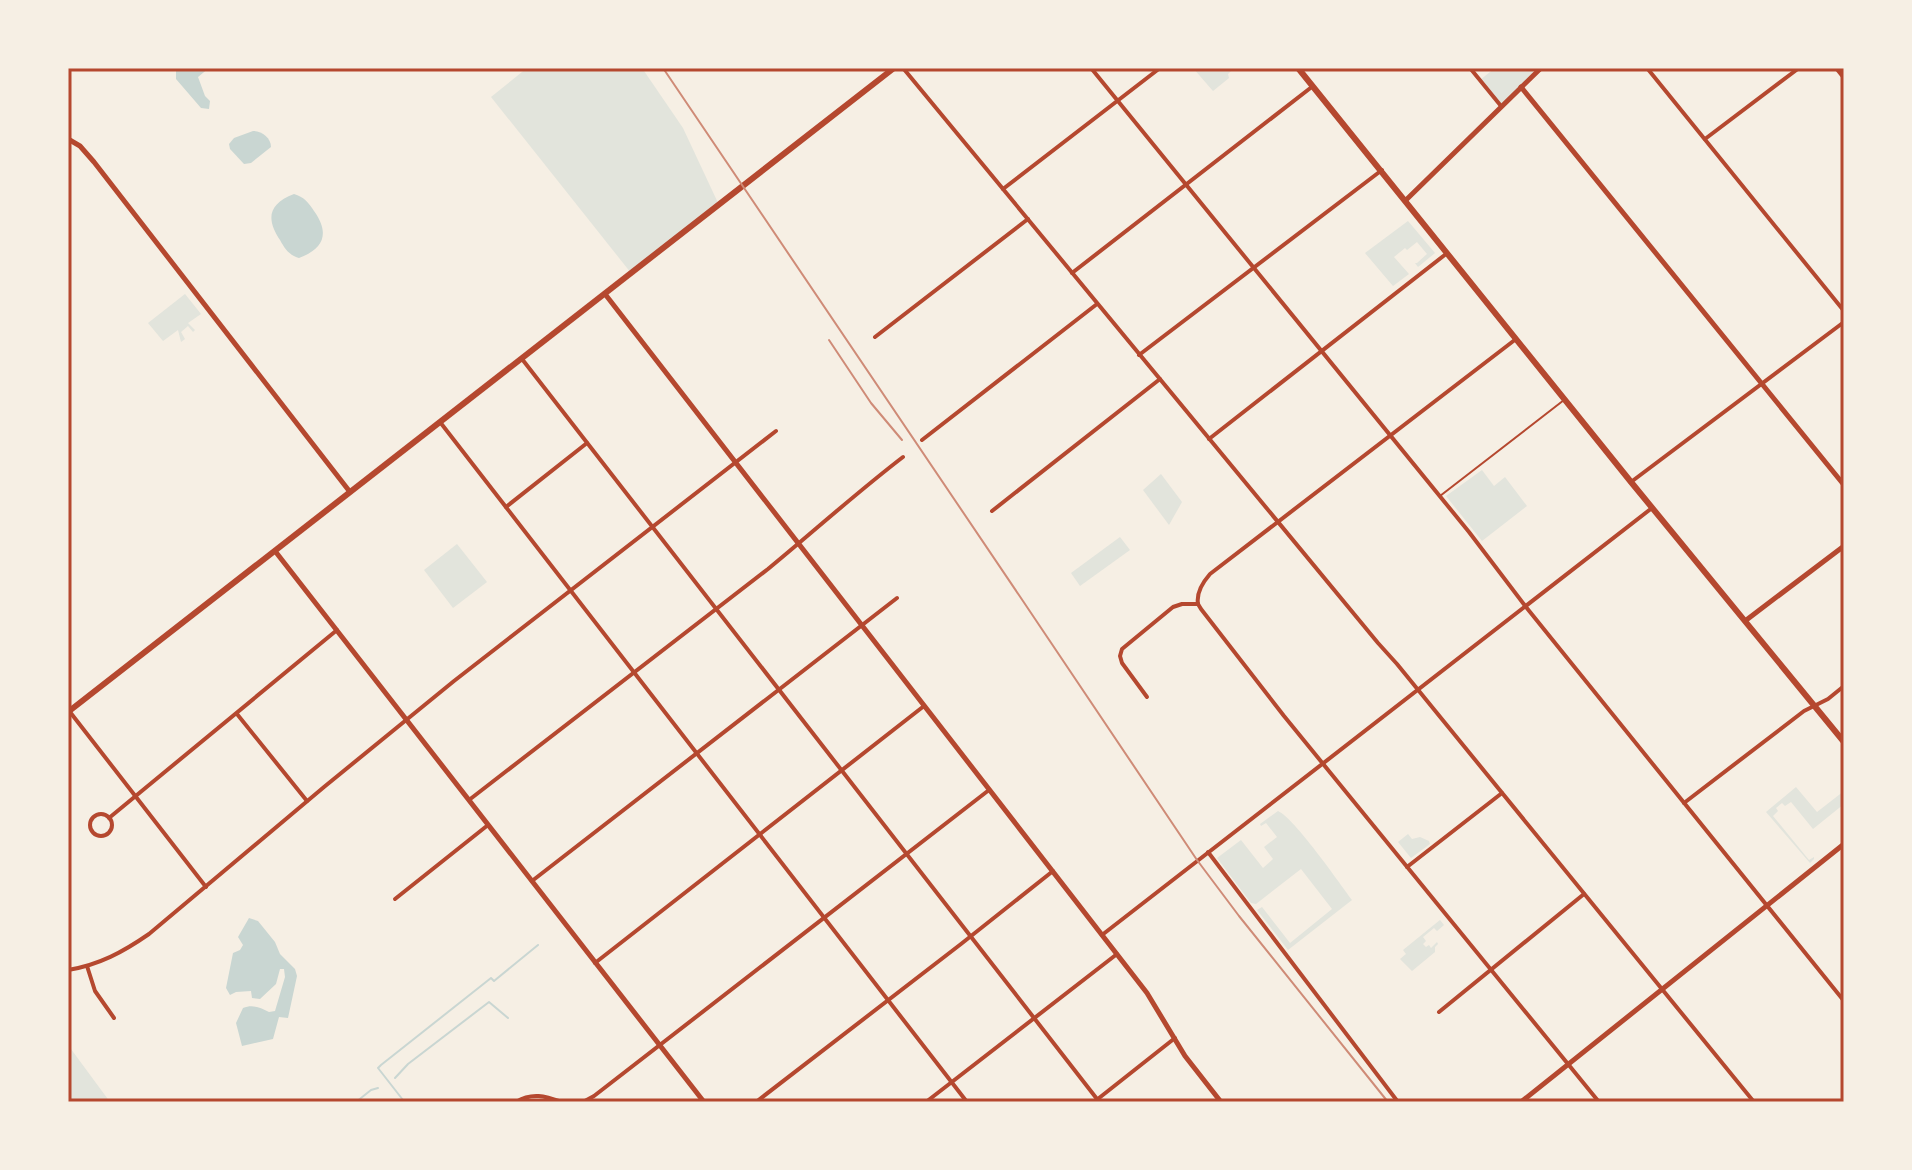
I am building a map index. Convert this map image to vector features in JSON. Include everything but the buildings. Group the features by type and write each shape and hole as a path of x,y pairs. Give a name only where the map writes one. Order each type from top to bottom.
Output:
{"main road":[{"path":"69,711 894,68"},
{"path":"1298,68 1844,742"}],"street":[{"path":"903,68 1754,1102"},
{"path":"1091,68 1440,496 1844,1001"},
{"path":"1003,189 1160,68"},
{"path":"1470,68 1501,106"},
{"path":"1406,200 1541,68"},
{"path":"1647,68 1844,311"},
{"path":"1705,139 1799,68"},
{"path":"1836,68 1844,78"},
{"path":"1072,273 1313,86"},
{"path":"1521,87 1844,485"},
{"path":"68,139 80,146 94,162 350,492"},
{"path":"1139,355 1382,170"},
{"path":"875,337 1028,219"},
{"path":"1209,439 1447,253"},
{"path":"605,294 1150,997 1185,1056 1221,1102"},
{"path":"922,440 1097,304"},
{"path":"1631,482 1844,322"},
{"path":"1516,339 1210,574 1197,598 1198,604 1227,644 1322,764 1599,1102"},
{"path":"522,359 1034,1018 1095,1101 1175,1038"},
{"path":"992,511 1160,379"},
{"path":"440,422 967,1102"},
{"path":"68,970 104,961 130,947 407,719 776,431"},
{"path":"506,507 587,443"},
{"path":"469,800 799,544 837,508 903,457"},
{"path":"1102,935 1652,508"},
{"path":"1745,621 1844,546"},
{"path":"275,551 704,1102"},
{"path":"532,881 897,598"},
{"path":"1147,697 1122,663 1122,649 1173,607 1198,604"},
{"path":"109,818 337,630"},
{"path":"1684,803 1778,730 1844,686"},
{"path":"595,963 924,706"},
{"path":"69,711 206,887"},
{"path":"237,714 307,801"},
{"path":"583,1102 989,790"},
{"path":"1407,867 1502,793"},
{"path":"104,814 109,818 112,825 109,832 99,835 92,832 90,822 94,816 104,814"},
{"path":"395,899 488,825"},
{"path":"1521,1102 1844,844"},
{"path":"1207,852 1398,1102"},
{"path":"756,1102 1053,871"},
{"path":"1439,1012 1584,894"},
{"path":"926,1102 1117,954"},
{"path":"87,966 95,991 114,1018"},
{"path":"516,1102 540,1095 562,1102"}],"lane":[{"path":"1440,496 1565,399"}],"shaded area":[{"path":"176,68 209,68 198,77 210,101 209,109 201,108 176,79"},
{"path":"527,68 642,68 683,128 719,205 631,273 491,97"},
{"path":"1193,68 1234,68 1228,74 1229,78 1213,91"},
{"path":"1495,68 1530,68 1535,74 1501,106 1480,80"},
{"path":"253,131 265,136 271,147 251,163 244,164 229,144 234,138"},
{"path":"294,194 310,205 323,233 319,245 299,258 284,246 271,219 274,207"},
{"path":"1408,221 1435,253 1418,267 1415,263 1427,254 1417,242 1407,250 1405,248 1394,257 1409,274 1393,286 1365,253"},
{"path":"185,294 201,314 188,323 195,330 193,332 188,326 181,332 185,339 181,342 178,330 163,341 148,323"},
{"path":"1482,470 1494,486 1505,477 1527,506 1482,541 1446,496"},
{"path":"1161,474 1182,502 1169,525 1143,490"},
{"path":"1120,537 1130,550 1080,586 1071,573"},
{"path":"457,544 487,582 453,608 424,570"},
{"path":"1796,787 1817,812 1844,791 1844,804 1813,829 1791,802 1785,806 1782,803 1776,808 1778,811 1773,816 1809,860 1814,857 1810,863 1766,812"},
{"path":"1278,811 1305,838 1352,900 1288,950 1257,910 1262,907 1290,943 1332,909 1301,869 1256,904 1251,903 1217,858 1241,840 1263,868 1273,859 1264,847 1277,837 1266,823 1260,824"},
{"path":"1408,834 1412,839 1420,837 1430,844 1411,858 1398,842"},
{"path":"249,918 258,921 275,942 280,954 295,969 297,976 288,1018 279,1017 273,1039 242,1046 236,1023 243,1008 254,1006 275,1011 285,977 284,969 280,969 276,984 260,999 252,998 251,991 230,995 226,988 233,953 243,945 238,937"},
{"path":"1440,920 1444,925 1423,937 1426,947 1429,945 1431,948 1437,942 1435,952 1412,971 1400,959 1406,954 1403,950"},
{"path":"68,1045 110,1102 69,1102"}],"waterway":[{"path":"403,1100 378,1068 491,978 494,981 538,945"},
{"path":"395,1078 408,1064 489,1002 508,1018"},
{"path":"356,1102 378,1088"}],"railway":[{"path":"663,68 1197,860 1388,1102"},
{"path":"829,340 871,403 902,440"}]}
